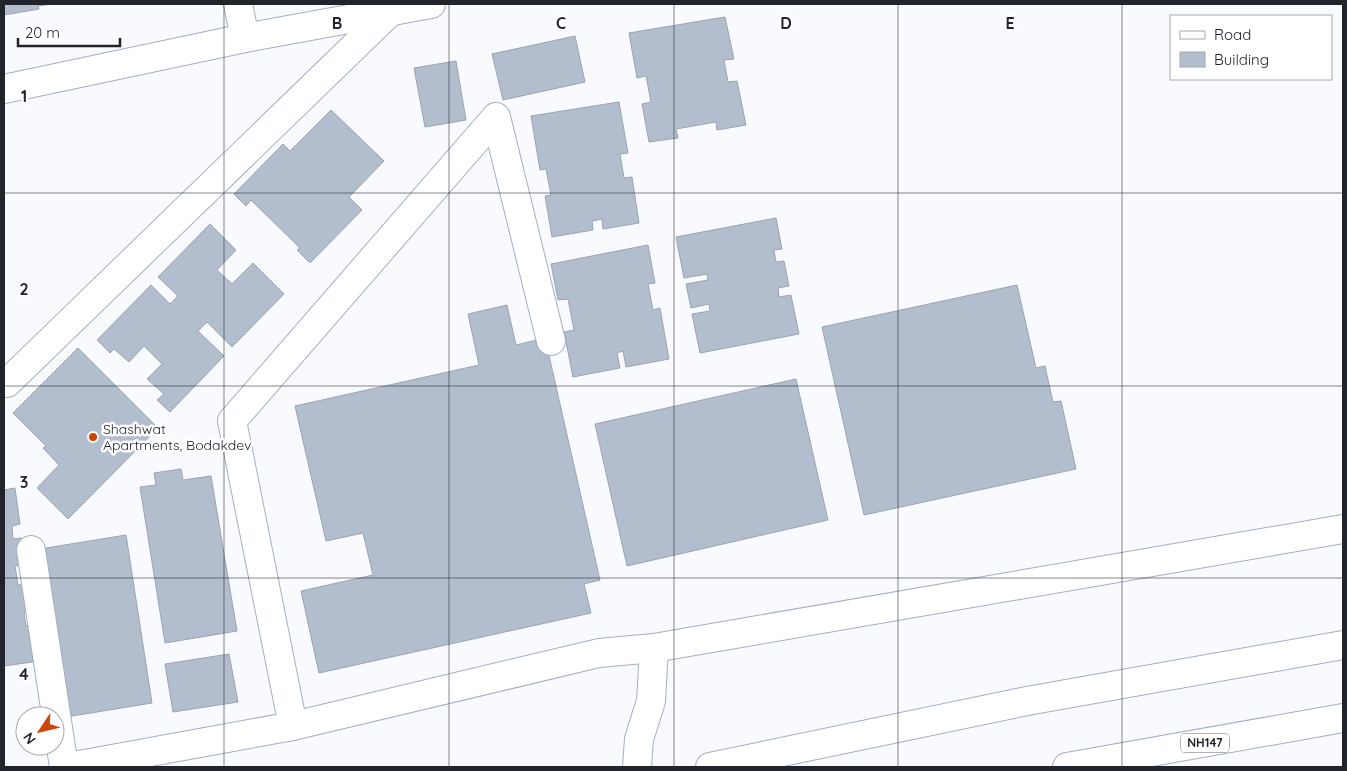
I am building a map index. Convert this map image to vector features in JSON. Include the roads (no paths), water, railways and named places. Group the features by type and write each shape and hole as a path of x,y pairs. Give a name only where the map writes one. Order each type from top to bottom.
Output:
{"main road":[{"path":"238,4 245,38"},
{"path":"4,90 245,38 431,4"},
{"path":"7,384 391,11"},
{"path":"293,726 232,421 496,117 551,341"},
{"path":"68,767 293,726 598,654 654,648 1343,529"},
{"path":"31,550 64,767"},
{"path":"710,767 1028,701 1343,646"},
{"path":"637,767 639,739 651,701 654,648"},
{"name":"NH147","path":"1068,767 1343,718"}],"place":[{"name":"Shashwat Apartments, Bodakdev","path":"93,437"}]}
